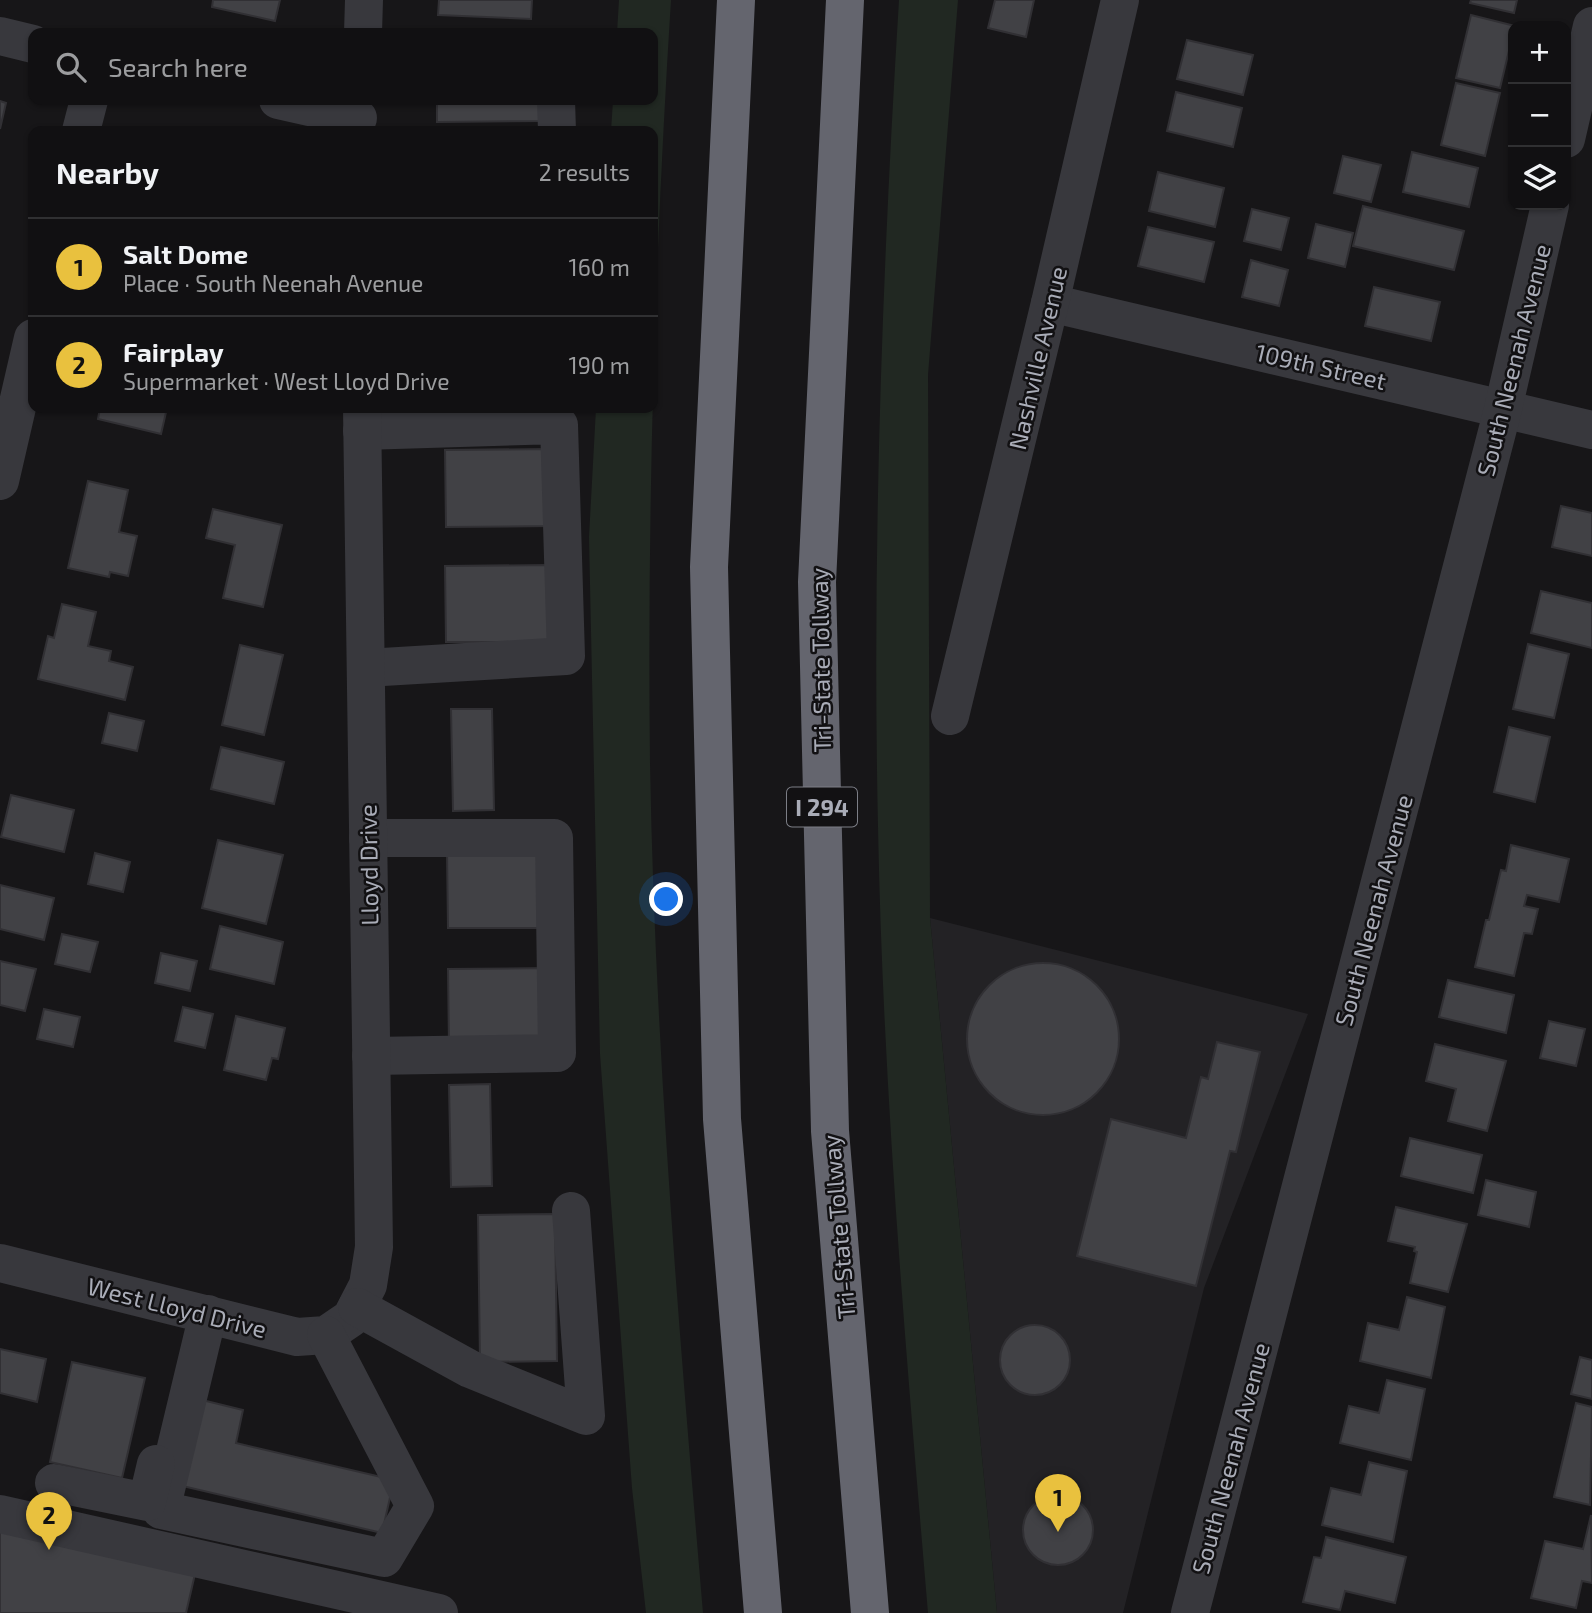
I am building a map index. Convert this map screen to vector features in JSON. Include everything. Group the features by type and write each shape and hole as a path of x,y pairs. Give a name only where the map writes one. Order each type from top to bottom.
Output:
{"highway":[{"path":"736,0 709,567 722,1119 763,1613"},
{"name":"Tri-State Tollway","path":"845,0 817,582 830,1130 870,1613"}],"street":[{"path":"363,28 364,0"},
{"name":"Nashville Avenue","path":"950,716 1120,0"},
{"path":"1571,117 1592,26"},
{"path":"0,36 28,43"},
{"path":"82,126 88,105"},
{"path":"303,105 358,116"},
{"path":"556,105 557,126"},
{"name":"South Neenah Avenue","path":"1190,1613 1503,409 1549,210"},
{"name":"109th Street","path":"1050,303 1592,430"},
{"path":"0,481 28,360"},
{"path":"362,419 559,425 565,656 366,668"},
{"name":"Lloyd Drive","path":"345,1320 368,1284 373,1247 362,419"},
{"path":"368,838 554,838 557,1053 371,1056"},
{"path":"345,1320 586,1416 571,1211"},
{"name":"West Lloyd Drive","path":"0,1263 297,1337 345,1320"},
{"path":"201,1313 161,1510 384,1558 415,1506 345,1320"},
{"path":"54,1483 146,1502 201,1313"},
{"path":"0,1514 439,1613"}],"shaded area":[{"path":"619,0 671,0 658,262 658,126 611,126 613,105 658,105 658,28 617,28"},
{"path":"899,0 958,0 928,375 930,918 997,1613 928,1613 890,1122 878,827 876,620 883,310"},
{"path":"596,413 653,413 650,763 657,976 677,1295 703,1613 646,1613 632,1488 600,1054 589,537"},
{"path":"930,918 1308,1014 1204,1288 1123,1613 997,1613"}],"building":[{"path":"213,0 280,0 275,21 212,7"},
{"path":"439,0 532,0 531,19 438,15"},
{"path":"995,0 1034,0 1026,37 988,28"},
{"path":"1471,0 1517,0 1514,13 1470,3"},
{"path":"1471,15 1508,24 1508,55 1500,88 1456,78"},
{"path":"1187,40 1253,55 1243,95 1177,79"},
{"path":"1456,83 1500,93 1485,156 1441,145"},
{"path":"1176,92 1242,108 1233,147 1167,131"},
{"path":"0,101 6,103 0,129"},
{"path":"437,105 541,105 540,121 437,122"},
{"path":"1412,152 1478,168 1469,207 1403,192"},
{"path":"1343,156 1381,165 1371,202 1334,193"},
{"path":"1158,172 1224,188 1215,227 1149,211"},
{"path":"1363,206 1464,231 1454,270 1353,246"},
{"path":"1252,209 1289,218 1281,250 1244,241"},
{"path":"1316,224 1353,233 1345,267 1308,258"},
{"path":"1148,227 1214,242 1204,282 1138,266"},
{"path":"1251,260 1288,270 1279,306 1242,297"},
{"path":"1374,287 1440,302 1431,341 1365,326"},
{"path":"99,413 166,413 161,434 98,419"},
{"path":"549,449 550,526 446,527 445,450"},
{"path":"88,481 128,490 119,532 137,536 128,576 110,572 109,577 68,568"},
{"path":"1561,506 1592,513 1592,556 1552,547"},
{"path":"213,509 282,525 263,607 223,598 235,545 206,538"},
{"path":"549,565 550,642 446,642 445,566"},
{"path":"1541,591 1592,603 1592,648 1531,633"},
{"path":"62,604 96,612 88,646 111,651 109,661 133,667 125,700 38,679 48,636 54,638"},
{"path":"1528,644 1569,654 1554,718 1513,709"},
{"path":"240,645 283,655 264,735 222,725"},
{"path":"451,709 492,709 494,810 453,811"},
{"path":"109,713 144,721 137,751 102,743"},
{"path":"1509,727 1550,737 1535,802 1494,792"},
{"path":"221,747 284,762 274,804 211,789"},
{"path":"11,795 74,810 64,852 1,837"},
{"path":"218,840 283,855 266,924 202,908"},
{"path":"1511,845 1569,859 1559,902 1527,895 1524,906 1538,909 1532,934 1524,933 1514,976 1475,967 1486,920 1489,920 1501,870 1506,871"},
{"path":"551,851 552,928 448,928 447,852"},
{"path":"95,853 130,862 123,892 88,884"},
{"path":"0,885 54,898 44,940 0,929"},
{"path":"220,926 283,942 274,984 210,969"},
{"path":"62,934 98,942 90,972 55,964"},
{"path":"161,953 197,961 190,991 155,983"},
{"path":"0,961 36,969 25,1011 0,1005"},
{"path":"1043,963 1072,969 1097,985 1113,1010 1119,1039 1113,1068 1097,1093 1072,1109 1043,1115 1014,1109 989,1093 973,1068 967,1039 973,1010 989,985 1014,969"},
{"path":"551,968 553,1045 449,1046 448,969"},
{"path":"1448,980 1514,995 1506,1033 1439,1017"},
{"path":"183,1007 213,1014 205,1048 175,1041"},
{"path":"44,1009 80,1017 73,1047 37,1039"},
{"path":"236,1016 285,1028 278,1059 272,1058 266,1080 224,1070"},
{"path":"1549,1021 1585,1029 1576,1066 1540,1058"},
{"path":"1217,1042 1260,1052 1236,1152 1230,1151 1196,1286 1077,1256 1111,1119 1186,1138 1201,1077 1208,1079"},
{"path":"1435,1044 1506,1061 1487,1131 1448,1121 1456,1089 1426,1081"},
{"path":"490,1084 492,1186 451,1187 449,1085"},
{"path":"1410,1138 1482,1155 1473,1193 1401,1176"},
{"path":"1486,1180 1536,1192 1529,1227 1478,1215"},
{"path":"1396,1207 1467,1224 1448,1292 1410,1283 1417,1252 1414,1251 1415,1247 1388,1241"},
{"path":"555,1214 557,1361 480,1362 478,1215"},
{"path":"1407,1297 1445,1307 1431,1378 1360,1361 1368,1323 1399,1330"},
{"path":"1035,1325 1060,1335 1070,1360 1060,1385 1035,1395 1010,1385 1000,1360 1010,1335"},
{"path":"0,1349 46,1359 37,1402 0,1393"},
{"path":"1580,1357 1592,1360 1592,1399 1571,1394"},
{"path":"72,1362 145,1378 122,1478 50,1462"},
{"path":"1387,1380 1425,1389 1411,1460 1340,1443 1349,1406 1379,1413"},
{"path":"194,1398 243,1410 236,1443 394,1480 382,1533 174,1484"},
{"path":"1576,1403 1592,1407 1590,1505 1554,1497"},
{"path":"1369,1462 1407,1471 1393,1542 1322,1525 1331,1488 1361,1495"},
{"path":"1058,1495 1083,1505 1093,1530 1083,1555 1058,1565 1033,1555 1023,1530 1033,1505"},
{"path":"1591,1515 1592,1583 1582,1581 1576,1608 1531,1598 1545,1541 1583,1549"},
{"path":"0,1526 195,1574 186,1613 0,1613"},
{"path":"1326,1537 1406,1557 1395,1603 1345,1591 1340,1610 1303,1602 1314,1557 1321,1558"}],"place":[{"name":"Salt Dome","path":"1058,1532"},
{"name":"Fairplay","path":"49,1550"}]}
